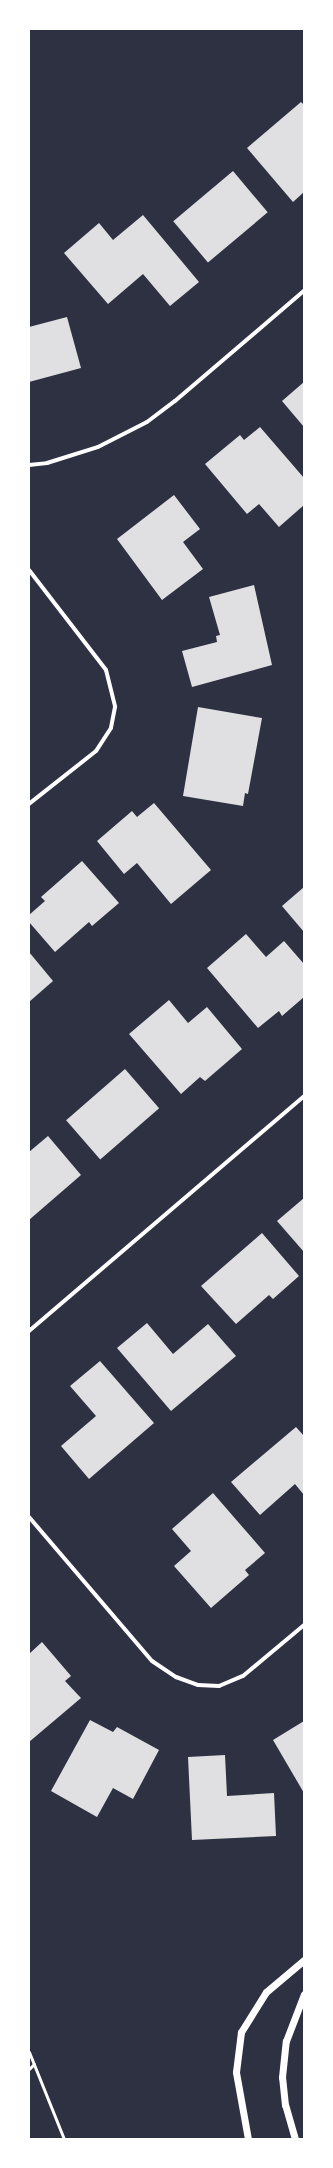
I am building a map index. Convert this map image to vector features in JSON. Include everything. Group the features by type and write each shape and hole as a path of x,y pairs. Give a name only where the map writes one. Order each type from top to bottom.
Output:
{"street":[{"path":"29,465 47,463 98,447 147,422 176,401 304,291"},
{"path":"29,570 106,670 115,708 111,728 96,751 29,804"},
{"path":"29,1331 304,1096"},
{"path":"29,1517 152,1661 176,1677 198,1685 219,1686 243,1676 304,1625"},
{"path":"248,2139 236,2072 241,2032 266,1992 304,1960"},
{"path":"295,2139 285,2105 282,2077 286,2041 304,1994"}],"lane":[{"path":"29,2052 64,2139"},
{"path":"29,2069 34,2064"}],"building":[{"path":"301,102 304,105 304,192 293,202 247,148"},
{"path":"233,171 268,212 208,263 173,221"},
{"path":"143,215 199,282 170,306 143,274 108,304 64,253 99,223 113,240"},
{"path":"67,317 81,368 29,382 29,327"},
{"path":"304,382 304,427 282,401"},
{"path":"260,427 304,478 304,505 279,527 259,504 247,514 205,464 240,435 244,440"},
{"path":"174,495 200,529 183,542 203,569 162,600 117,539"},
{"path":"254,585 272,665 192,687 182,651 217,642 216,636 220,635 209,597"},
{"path":"198,707 262,718 248,794 245,793 243,806 183,796"},
{"path":"154,803 211,870 171,904 137,863 124,874 97,841 132,811 137,817"},
{"path":"82,861 119,903 92,926 89,922 55,952 29,922 29,915 45,901 41,897"},
{"path":"304,887 304,932 282,906"},
{"path":"246,934 266,957 284,941 304,964 304,997 282,1016 279,1011 258,1028 207,968"},
{"path":"29,952 53,981 29,1002"},
{"path":"169,1000 188,1023 207,1007 242,1049 205,1081 200,1077 181,1094 129,1034"},
{"path":"125,1069 159,1108 100,1159 66,1120"},
{"path":"48,1136 81,1175 29,1220 29,1152"},
{"path":"304,1198 304,1252 277,1221"},
{"path":"262,1233 299,1276 273,1299 269,1295 236,1324 201,1286"},
{"path":"147,1323 173,1354 208,1324 236,1356 171,1411 117,1348"},
{"path":"100,1361 154,1423 89,1479 61,1446 96,1416 70,1386"},
{"path":"296,1427 304,1436 304,1495 295,1484 260,1515 231,1482"},
{"path":"213,1493 265,1553 245,1570 249,1575 211,1608 174,1566 191,1551 172,1529"},
{"path":"42,1642 71,1676 65,1681 81,1698 29,1742 29,1654"},
{"path":"90,1720 113,1732 117,1727 159,1750 133,1799 113,1788 97,1817 51,1791"},
{"path":"304,1721 304,1793 273,1740"},
{"path":"225,1755 227,1796 274,1793 276,1836 192,1840 188,1757"}]}
